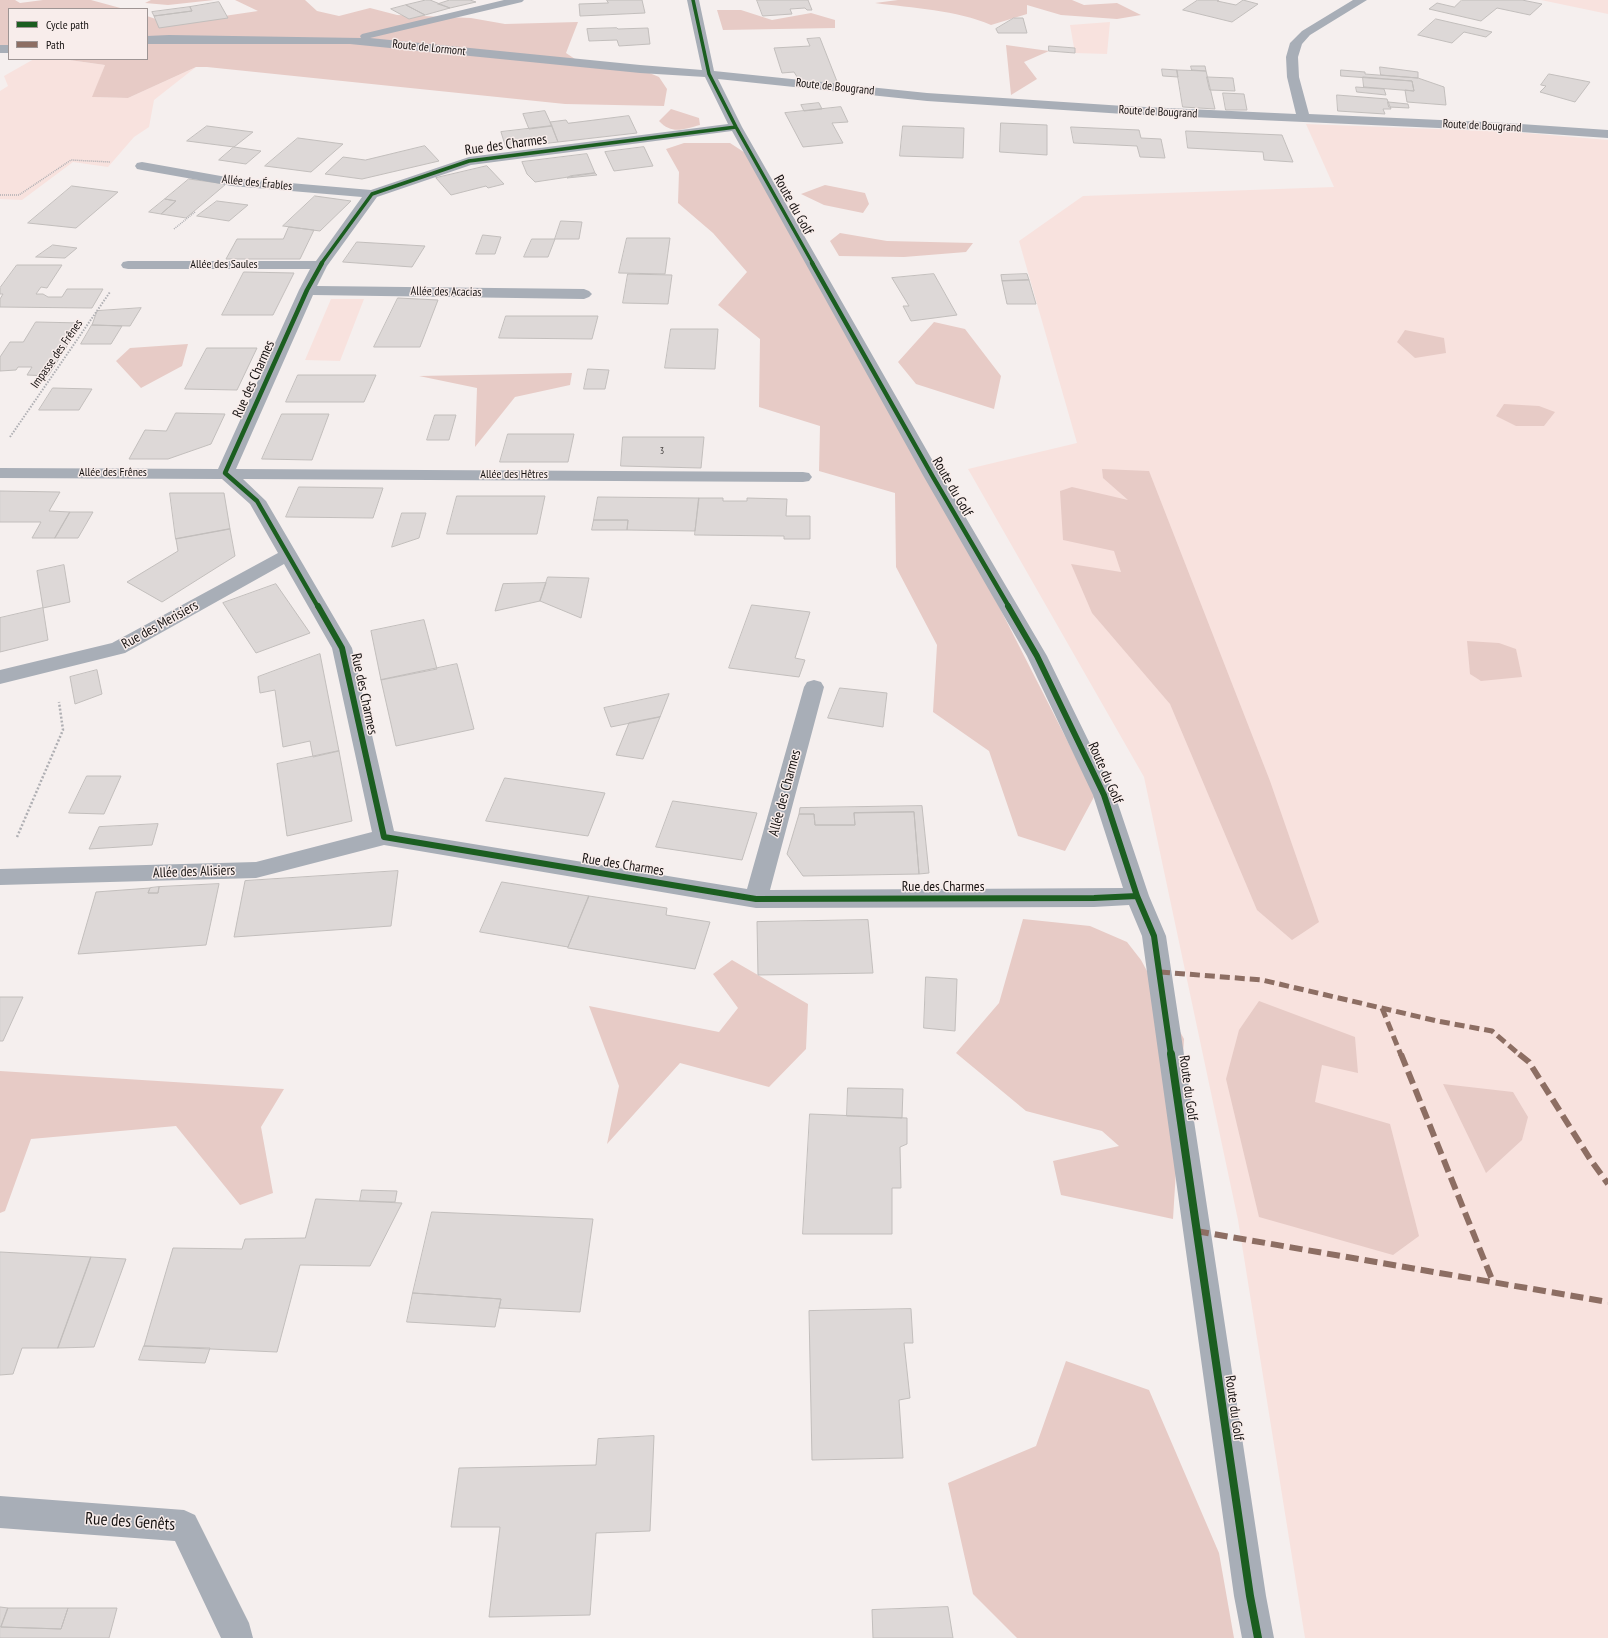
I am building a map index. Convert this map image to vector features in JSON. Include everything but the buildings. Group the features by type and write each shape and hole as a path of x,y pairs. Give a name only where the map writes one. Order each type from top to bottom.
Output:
{"street":[{"path":"350,40 518,0"},
{"name":"Route du Golf","path":"693,0 709,74 736,127 933,477 1037,656 1104,795 1137,896 1154,936 1250,1596 1258,1638"},
{"path":"1303,118 1293,77 1292,57 1296,43 1306,33 1361,0"},
{"name":"Route de Lormont","path":"148,40 350,40 632,68 709,74"},
{"name":"Route de Bougrand","path":"709,74 927,97 1124,110 1546,129 1608,134"},
{"name":"Rue des Charmes","path":"736,127 469,161 372,194 320,265 307,290 225,473 257,501 342,648 384,837 756,899 1094,898 1137,896"},
{"name":"Allée des Érables","path":"142,166 232,182 372,194"},
{"name":"Allée des Saules","path":"128,265 320,265"},
{"name":"Allée des Acacias","path":"307,290 584,294"},
{"name":"Allée des Frênes","path":"0,473 225,473"},
{"name":"Allée des Hêtres","path":"225,473 802,477"},
{"name":"Rue des Merisiers","path":"0,677 118,648 287,555"},
{"name":"Allée des Charmes","path":"756,899 814,687"},
{"name":"Allée des Alisiers","path":"0,877 256,870 384,837"},
{"name":"Rue des Genêts","path":"0,1512 184,1526 238,1635 237,1638"}],"path":[{"path":"0,195 19,195 71,160 101,161 142,166"},
{"path":"16,839 63,730 54,664"}],"shaded area":[{"path":"0,0 15,0 20,3 43,0 91,0 120,8 8,8 8,53 0,52"},
{"path":"151,0 214,0 168,5 145,3"},
{"path":"235,0 305,0 317,11 339,16 370,8 397,15 471,18 505,24 578,22 566,53 575,59 640,69 659,77 667,89 664,106 565,104 207,67 196,67 128,98 92,97 105,65 69,60 148,60 148,16 170,24 258,11"},
{"path":"898,0 1072,0 1084,5 1117,3 1141,15 1117,19 1061,15 1027,5 1027,14 991,25 964,16 949,13 875,3"},
{"path":"1541,0 1608,0 1608,14"},
{"path":"717,10 741,10 772,20 811,13 835,20 835,28 723,30"},
{"path":"1110,22 1107,54 1075,53 1070,25"},
{"path":"1006,45 1049,51 1024,62 1037,79 1011,95"},
{"path":"32,60 69,60 105,65 93,97 128,98 196,67 154,100 149,127 134,137 108,167 73,162 22,200 0,199 0,91 8,86 4,76"},
{"path":"671,109 699,118 700,125 678,130 669,128 659,121"},
{"path":"1306,124 1515,132 1608,140 1608,1638 1305,1638 1238,1220 1144,777 968,469 1077,443 1019,241 1083,196 1334,187"},
{"path":"684,143 730,143 753,158 933,477 1095,795 1065,851 1018,836 989,751 933,712 937,645 896,567 895,493 819,471 820,426 759,407 760,339 718,305 747,272 713,233 678,203 679,172 666,149"},
{"path":"825,185 865,193 869,204 863,213 824,205 801,194"},
{"path":"840,233 887,241 973,243 966,252 904,257 839,256 830,241"},
{"path":"331,299 364,299 340,361 305,360"},
{"path":"934,322 965,329 1001,376 994,409 916,384 898,362"},
{"path":"1405,330 1444,338 1446,353 1415,358 1397,342"},
{"path":"188,344 182,366 141,388 116,361 130,348"},
{"path":"572,373 570,385 515,397 475,447 477,388 419,376"},
{"path":"1504,404 1539,406 1555,412 1544,426 1516,426 1496,416"},
{"path":"1102,469 1149,471 1270,781 1319,922 1292,940 1257,910 1170,704 1092,613 1071,564 1121,572 1114,551 1063,540 1060,491 1072,487 1128,500 1103,478"},
{"path":"1467,641 1499,643 1516,649 1522,677 1481,681 1470,674"},
{"path":"1023,919 1090,926 1127,942 1141,960 1184,1039 1173,1219 1061,1195 1053,1161 1119,1146 1102,1131 1026,1111 956,1053 999,1003"},
{"path":"732,960 808,1004 806,1049 769,1087 680,1063 607,1144 619,1086 589,1006 719,1032 738,1008 713,974"},
{"path":"1259,1001 1355,1037 1358,1073 1322,1065 1315,1102 1390,1124 1419,1236 1393,1255 1259,1217 1226,1079 1239,1030"},
{"path":"0,1071 284,1089 261,1127 273,1193 240,1205 176,1126 31,1139 5,1211 0,1213"},
{"path":"1443,1084 1513,1092 1528,1117 1522,1140 1486,1173"},
{"path":"1066,1361 1149,1390 1219,1553 1234,1638 1017,1638 973,1594 948,1483 1036,1446"}],"marked path":[{"path":"1160,972 1262,980 1437,1021 1492,1031 1529,1062 1590,1159 1608,1184"},
{"path":"1382,1008 1493,1282"},
{"path":"1196,1231 1608,1302"}],"cycle path":[{"path":"693,0 709,74 736,127 933,477 1037,656 1104,795 1137,896 1154,936 1250,1596 1258,1638"},
{"path":"736,127 469,161 372,194 320,265 307,290 225,473 257,501 342,648 384,837 756,899 1094,898 1137,896"}]}
